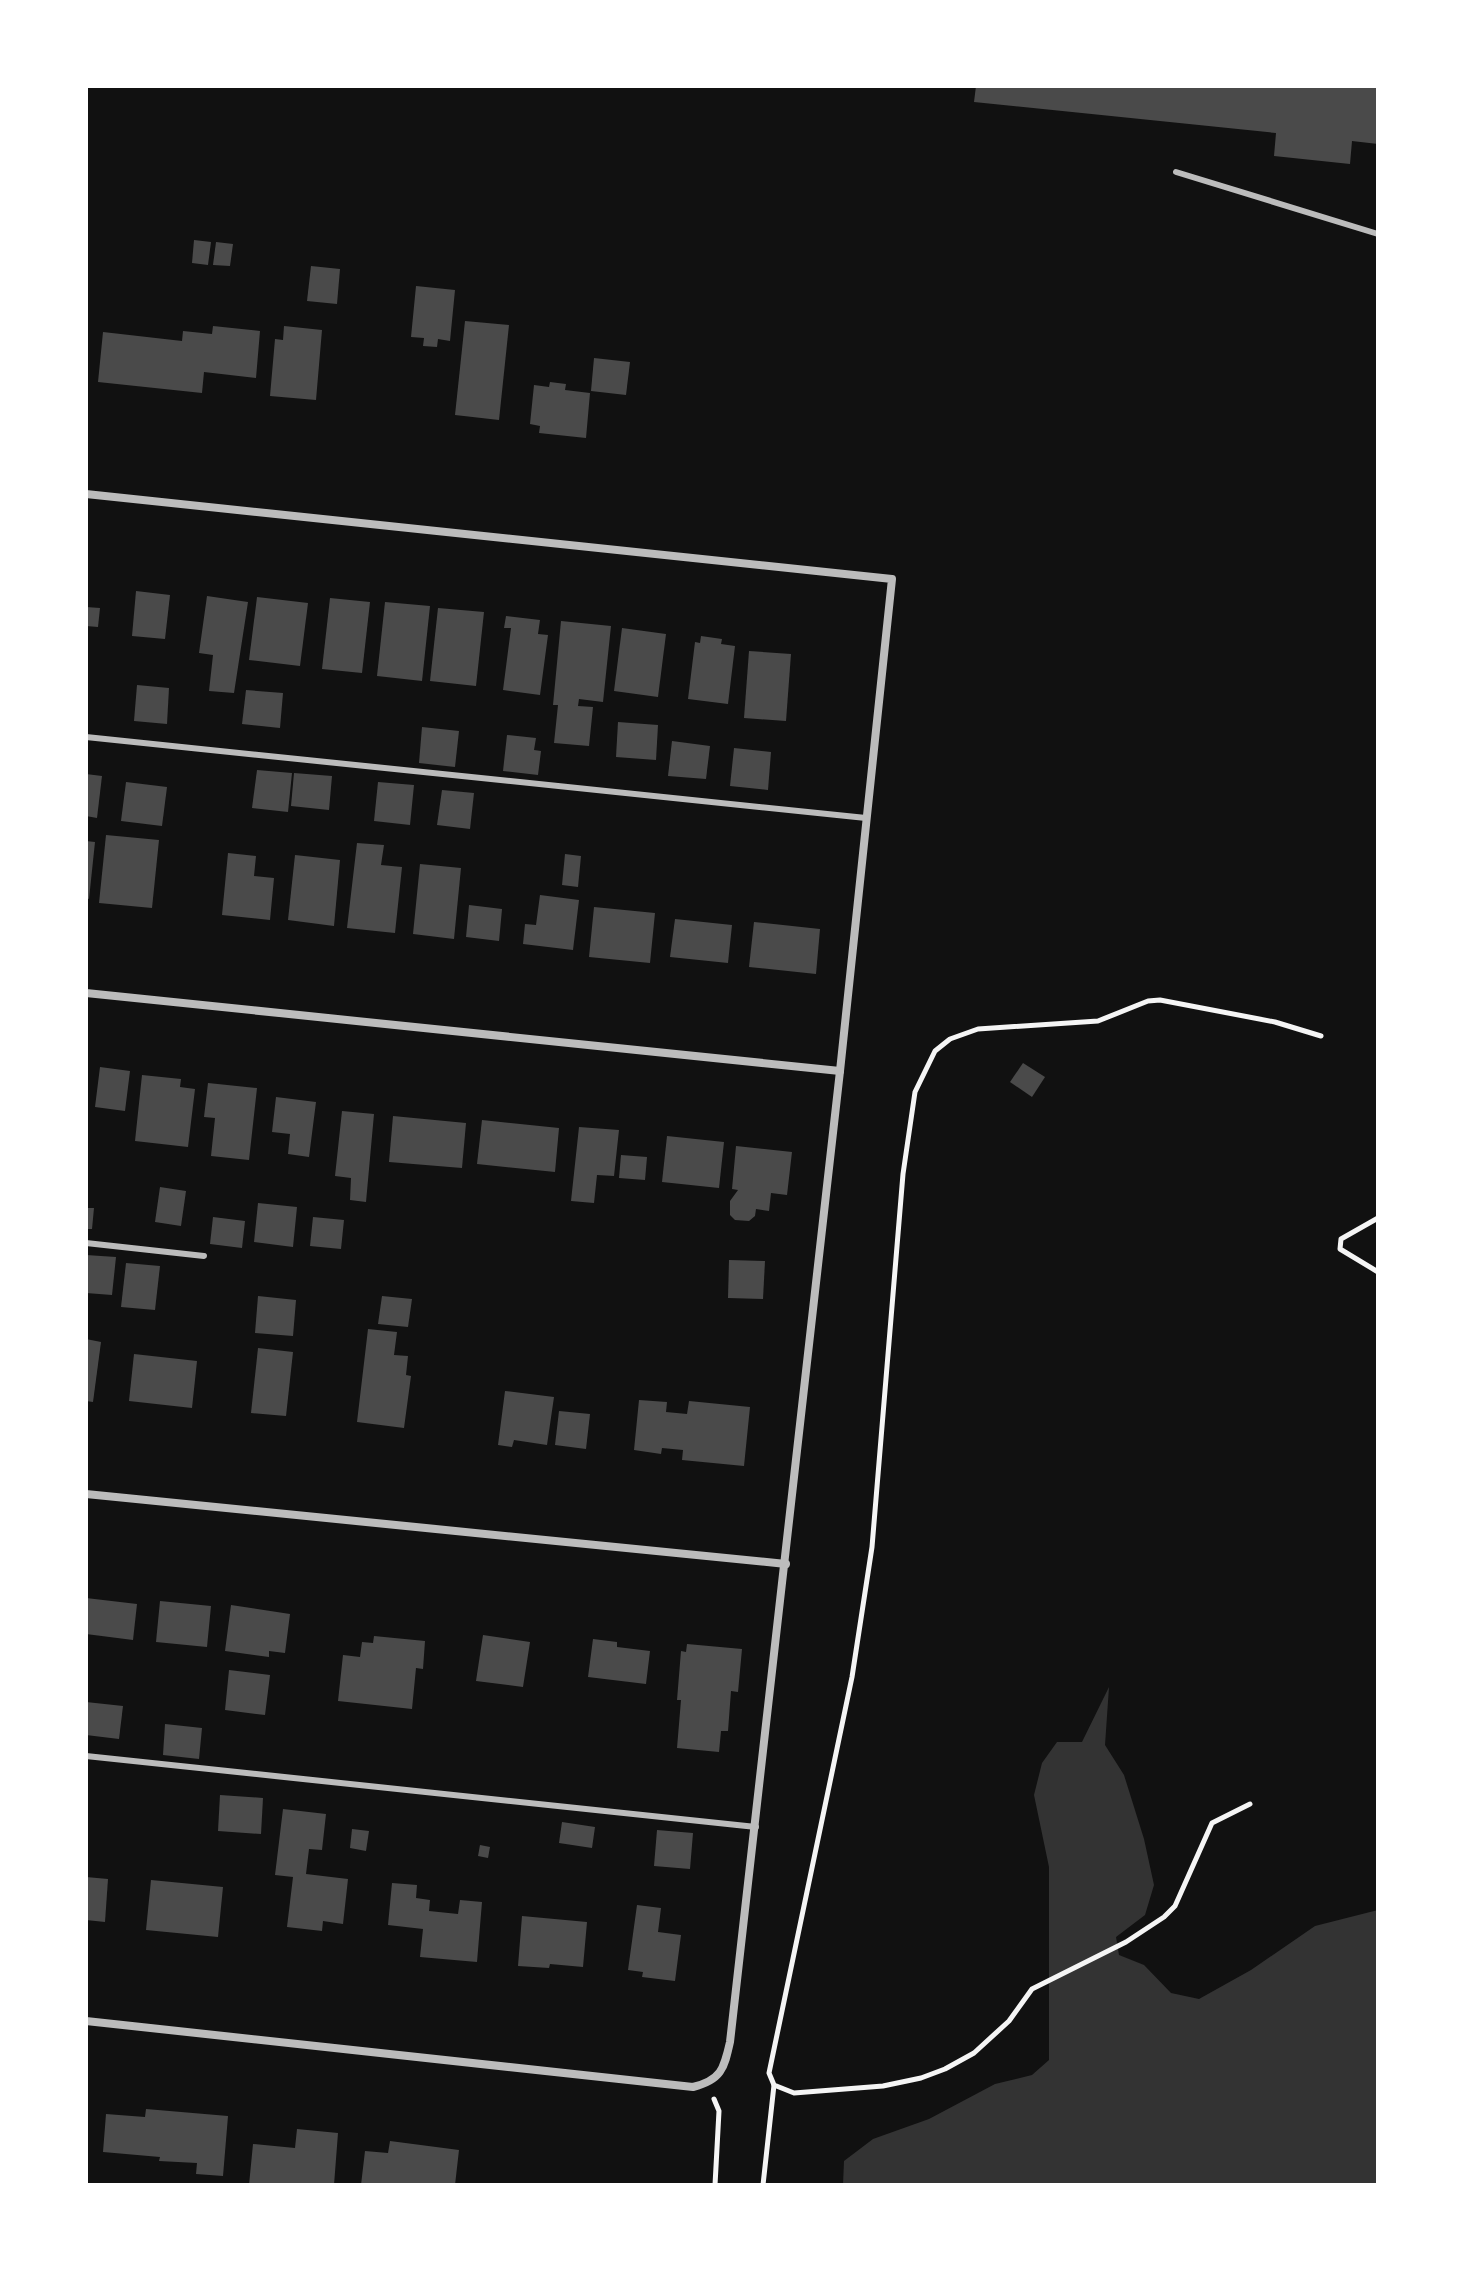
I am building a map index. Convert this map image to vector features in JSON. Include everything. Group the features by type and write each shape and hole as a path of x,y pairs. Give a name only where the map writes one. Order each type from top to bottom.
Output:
{"street":[{"path":"86,494 892,579 756,1827 730,2042 720,2075 707,2084 693,2087 86,2021"},
{"path":"86,993 840,1071"},
{"path":"86,1494 786,1564"}],"lane":[{"path":"1176,172 1378,234"},
{"path":"86,737 866,818"},
{"path":"86,1243 204,1256"},
{"path":"86,1756 756,1827"}],"path":[{"path":"763,2185 774,2085 769,2073 852,1677 872,1547 903,1174 915,1092 924,1070 935,1051 950,1039 978,1029 1098,1021 1148,1001 1160,1000 1275,1022 1321,1036"},
{"path":"1378,1218 1341,1239 1340,1249 1378,1272"},
{"path":"774,2085 794,2093 868,2087 921,2078 974,2053 1009,2021 1032,1989 1126,1942 1164,1917 1175,1906 1212,1823 1250,1804"},
{"path":"707,2084 719,2111 715,2185"}],"shaded area":[{"path":"1109,1687 1105,1745 1124,1775 1144,1839 1154,1885 1145,1915 1116,1937 1119,1955 1144,1965 1171,1993 1199,1999 1251,1970 1315,1926 1378,1910 1378,2185 843,2185 844,2161 873,2139 929,2119 995,2084 1032,2075 1049,2060 1049,1867 1034,1795 1042,1763 1057,1742 1082,1742"}],"building":[{"path":"976,86 1378,86 1378,144 1352,141 1350,164 1274,156 1276,133 974,102"},
{"path":"194,240 211,242 208,265 192,263"},
{"path":"216,242 233,244 230,266 213,265"},
{"path":"311,266 340,269 337,304 307,301"},
{"path":"416,286 455,290 450,341 438,339 437,347 423,346 424,338 411,337"},
{"path":"465,321 509,325 499,420 455,415"},
{"path":"213,326 260,331 256,378 204,372 202,393 98,382 103,332 182,341 183,331 212,334"},
{"path":"284,326 322,330 316,400 270,396 275,339 283,340"},
{"path":"594,358 630,362 626,395 591,391"},
{"path":"550,382 566,384 565,390 590,393 586,438 539,433 540,426 530,424 534,385 549,387"},
{"path":"136,591 170,595 165,639 132,636"},
{"path":"207,596 248,602 234,693 209,691 213,655 199,653"},
{"path":"257,597 308,603 300,666 249,660"},
{"path":"330,598 370,602 362,673 322,669"},
{"path":"385,602 430,606 422,681 377,676"},
{"path":"86,607 100,608 98,627 86,626"},
{"path":"438,608 484,612 476,686 430,681"},
{"path":"506,616 540,620 538,634 548,635 540,695 503,690 511,628 504,628"},
{"path":"561,621 611,626 603,702 579,699 578,706 593,707 589,746 554,743 558,705 553,705"},
{"path":"622,628 666,634 658,697 614,691"},
{"path":"701,636 722,639 721,644 735,646 728,704 688,699 695,642 700,643"},
{"path":"749,651 791,654 786,721 744,718"},
{"path":"137,685 169,688 167,724 134,721"},
{"path":"246,690 283,693 280,728 242,724"},
{"path":"618,722 658,725 656,760 616,757"},
{"path":"422,727 459,731 455,767 419,763"},
{"path":"507,735 536,738 534,750 541,751 538,775 503,771"},
{"path":"672,741 710,746 706,779 668,776"},
{"path":"734,748 771,752 768,790 730,786"},
{"path":"257,770 292,773 288,812 252,808"},
{"path":"294,773 332,776 329,810 291,806"},
{"path":"86,774 102,776 97,818 86,816"},
{"path":"126,782 167,787 162,826 121,821"},
{"path":"378,782 414,785 410,825 374,821"},
{"path":"442,790 474,793 470,829 437,825"},
{"path":"106,835 159,840 152,908 99,903"},
{"path":"86,841 95,842 89,899 86,898"},
{"path":"357,843 384,845 381,865 402,867 395,933 347,928"},
{"path":"228,853 256,856 254,876 274,878 270,920 222,915"},
{"path":"565,854 581,856 578,887 562,885"},
{"path":"295,855 340,860 334,926 288,920"},
{"path":"420,864 461,868 454,939 413,934"},
{"path":"540,895 579,900 573,950 523,944 525,924 536,925"},
{"path":"469,905 502,909 499,941 466,937"},
{"path":"594,907 655,913 650,963 589,957"},
{"path":"675,919 732,925 728,963 670,957"},
{"path":"754,922 820,929 816,974 749,967"},
{"path":"1023,1063 1045,1077 1032,1097 1010,1082"},
{"path":"100,1067 130,1071 125,1111 95,1107"},
{"path":"142,1075 181,1079 180,1087 195,1089 188,1147 135,1141"},
{"path":"208,1083 257,1088 249,1160 211,1156 215,1118 204,1117"},
{"path":"276,1097 316,1102 309,1157 288,1154 290,1134 272,1132"},
{"path":"342,1111 374,1114 366,1202 350,1200 351,1178 335,1176"},
{"path":"393,1116 466,1123 462,1168 389,1162"},
{"path":"482,1120 559,1128 555,1172 477,1164"},
{"path":"579,1127 619,1130 614,1176 597,1175 594,1203 571,1201"},
{"path":"667,1136 724,1142 719,1188 662,1182"},
{"path":"736,1146 792,1152 787,1195 771,1193 769,1211 756,1209 755,1216 749,1221 735,1220 730,1215 730,1201 738,1190 732,1189"},
{"path":"621,1155 647,1157 645,1180 619,1178"},
{"path":"160,1187 186,1191 181,1226 155,1222"},
{"path":"258,1203 297,1207 293,1247 254,1242"},
{"path":"86,1208 94,1208 92,1229 86,1229"},
{"path":"213,1217 245,1221 242,1248 210,1244"},
{"path":"313,1217 344,1220 341,1249 310,1246"},
{"path":"86,1255 116,1257 112,1295 86,1293"},
{"path":"729,1260 765,1261 763,1299 728,1298"},
{"path":"126,1263 160,1266 155,1310 121,1307"},
{"path":"258,1296 296,1300 293,1336 255,1333"},
{"path":"382,1296 412,1299 408,1327 378,1324"},
{"path":"368,1329 397,1332 394,1355 408,1356 406,1375 411,1376 404,1428 357,1422"},
{"path":"86,1339 101,1342 93,1402 86,1401"},
{"path":"258,1348 293,1352 286,1416 251,1413"},
{"path":"134,1354 197,1361 192,1408 129,1401"},
{"path":"505,1391 554,1397 547,1445 514,1440 512,1447 498,1445"},
{"path":"639,1400 667,1402 666,1412 687,1414 689,1401 750,1407 744,1466 682,1460 683,1450 662,1448 661,1454 634,1450"},
{"path":"559,1411 590,1414 586,1449 555,1445"},
{"path":"86,1598 137,1604 133,1640 86,1634"},
{"path":"160,1601 211,1606 207,1647 156,1642"},
{"path":"231,1605 290,1614 285,1653 269,1651 269,1657 225,1651"},
{"path":"483,1635 530,1642 523,1687 476,1681"},
{"path":"374,1636 425,1641 423,1669 416,1668 412,1709 338,1701 343,1655 360,1657 362,1642 373,1643"},
{"path":"593,1639 617,1642 617,1647 650,1651 646,1684 588,1677"},
{"path":"687,1644 742,1649 738,1692 731,1691 728,1731 721,1731 719,1752 677,1748 681,1651 686,1652"},
{"path":"229,1670 270,1675 265,1715 225,1710"},
{"path":"86,1702 123,1706 119,1739 86,1735"},
{"path":"165,1724 202,1728 199,1759 163,1755"},
{"path":"220,1795 263,1798 261,1834 218,1831"},
{"path":"283,1809 326,1814 322,1850 309,1849 306,1874 348,1879 343,1924 323,1921 322,1931 287,1927 293,1877 275,1875"},
{"path":"562,1822 595,1827 592,1848 559,1843"},
{"path":"352,1829 369,1831 366,1851 350,1848"},
{"path":"657,1830 693,1833 690,1869 654,1866"},
{"path":"480,1845 490,1847 488,1858 478,1856"},
{"path":"86,1877 108,1879 105,1922 86,1920"},
{"path":"151,1880 223,1887 218,1937 146,1930"},
{"path":"392,1883 417,1885 416,1898 430,1900 429,1911 458,1914 460,1900 482,1902 477,1962 420,1957 423,1929 388,1925"},
{"path":"637,1905 661,1908 658,1932 681,1935 675,1981 642,1977 643,1972 628,1970"},
{"path":"522,1916 587,1922 583,1967 550,1964 549,1968 518,1966"},
{"path":"146,2109 228,2116 223,2176 196,2174 197,2163 159,2161 160,2157 103,2152 106,2114 145,2117"},
{"path":"297,2129 338,2133 334,2185 249,2185 253,2144 295,2148"},
{"path":"390,2141 459,2150 455,2185 361,2185 365,2151 388,2153"}]}
